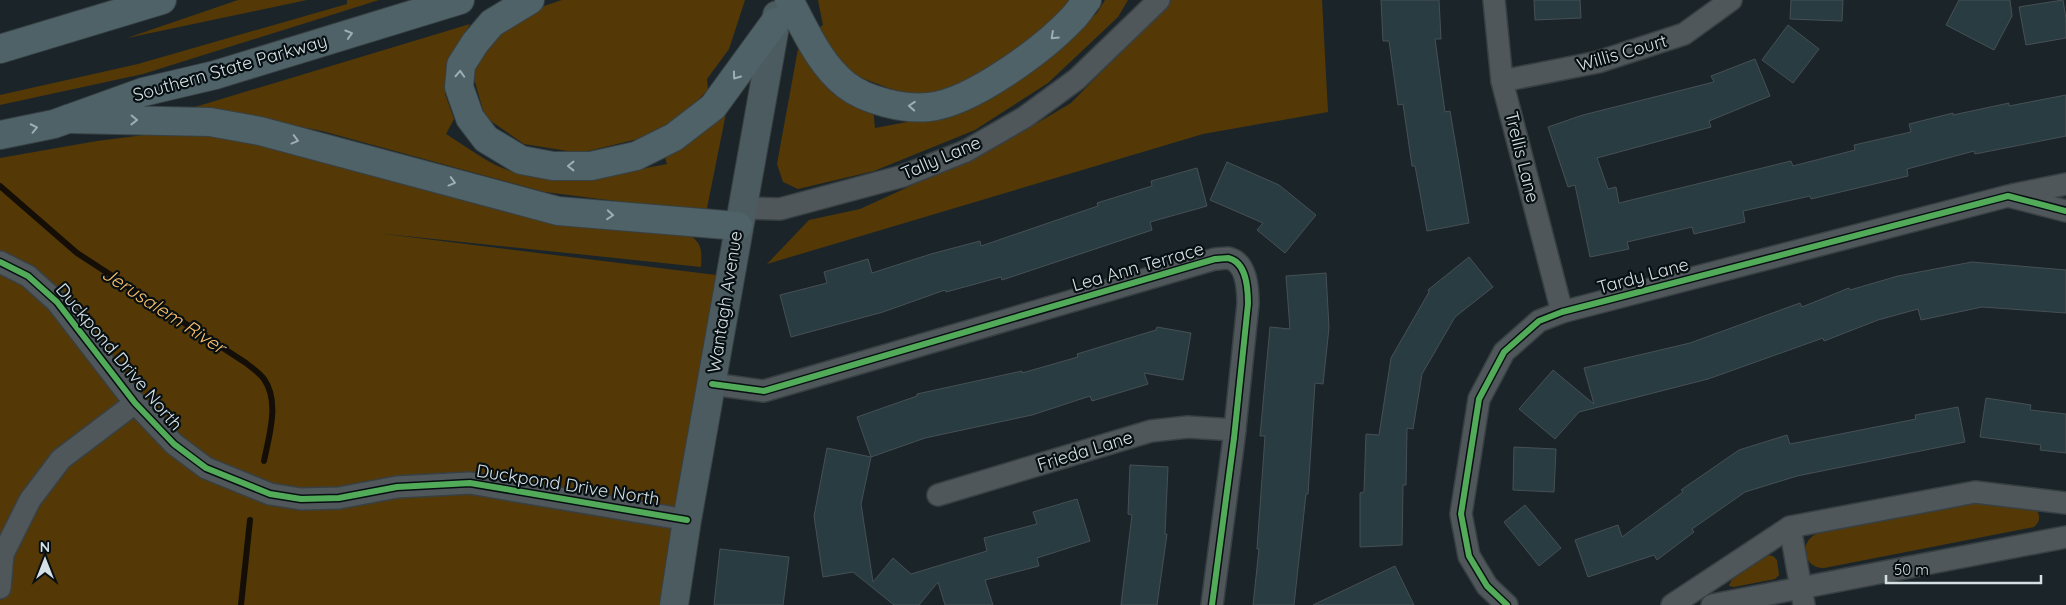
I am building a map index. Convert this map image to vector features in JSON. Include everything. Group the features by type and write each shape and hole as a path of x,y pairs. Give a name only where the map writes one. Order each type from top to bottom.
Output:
{"highway":[{"path":"0,34 111,0"},
{"path":"0,49 162,0"},
{"name":"Southern State Parkway","path":"0,135 68,119 143,92 215,75 460,0"},
{"path":"530,0 492,23 475,43 460,65 460,88 470,118 486,139 521,160 553,166 591,166 636,156 674,137 713,107 781,7 827,68 847,86 887,104 929,107 959,99 984,86 1045,45 1074,17 1086,0"},
{"path":"68,119 210,122 260,131 558,211 739,217"}],"main road":[{"name":"Wantagh Avenue","path":"674,605 686,520 712,384 739,217 781,7"}],"street":[{"name":"Tally Lane","path":"1113,44 1136,0"},
{"name":"Tally Lane","path":"739,217 780,209 903,176 966,151 1025,117 1077,79 1159,0"},
{"name":"Trellis Lane","path":"1494,0 1502,81 1562,312"},
{"name":"Willis Court","path":"1502,81 1598,62 1684,34 1731,0"},
{"name":"Tardy Lane","path":"1508,605 1487,586 1469,556 1461,514 1480,400 1504,352 1539,320 1562,312 2008,196 2066,184"},
{"name":"Tardy Lane","path":"2008,196 2066,211"},
{"name":"Lea Ann Terrace","path":"712,384 764,390 1215,259 1228,258 1242,270 1248,290 1248,304 1235,430 1212,605"},
{"name":"Duckpond Drive North","path":"0,262 28,276 57,302 135,403 174,444 206,468 270,494 301,499 339,498 396,487 470,483 686,520"},
{"path":"0,588 1,553 30,500 60,459 135,403"},
{"name":"Frieda Lane","path":"938,495 1151,431 1188,427 1235,430"},
{"path":"1672,605 1790,527 1975,492 2066,503"},
{"path":"1790,527 1802,597"},
{"path":"1712,605 1802,597 2066,537"}],"shaded area":[{"path":"238,0 307,0 127,38"},
{"path":"347,0 379,0 143,74 0,105 0,95 138,64 347,4"},
{"path":"562,0 745,0 729,49 707,79 708,90 687,111 646,137 580,153 524,144 485,117 473,75 485,39 520,14"},
{"path":"818,0 1076,0 1027,44 947,93 910,96 859,77 834,57 817,29 823,25"},
{"path":"1105,0 1128,0 1118,17 1048,83 975,130 874,171 798,189 783,182 777,164 798,49 836,95 873,109 875,128 950,114 1031,71 1097,13"},
{"path":"1164,0 1322,0 1328,112 1203,134 767,264 809,220 860,209 998,146 1071,103 1126,47"},
{"path":"470,24 446,66 445,94 454,119 446,134 483,158 505,169 525,175 546,178 586,178 667,164 664,154 727,108 707,208 702,212 545,192 322,131 195,107"},
{"path":"160,133 257,139 687,233 696,240 701,251 701,267 377,233 716,275 664,605 0,605 0,158 97,141"},
{"path":"1982,502 2037,511 2039,520 2034,527 1824,568 1811,564 1805,553 1808,541 1819,533 1956,505"},
{"path":"1767,555 1773,556 1777,560 1779,575 1775,579 1734,587 1729,586 1734,577"}],"building":[{"path":"1381,0 1439,0 1441,39 1435,39 1445,112 1450,111 1469,223 1427,231 1415,166 1412,166 1403,104 1398,105 1389,41 1383,41"},
{"path":"1534,0 1580,0 1581,18 1535,20"},
{"path":"1791,0 1843,0 1842,21 1790,19"},
{"path":"1959,0 2010,0 2012,16 1994,50 1946,25"},
{"path":"2063,0 2066,38 2026,45 2019,7"},
{"path":"1788,25 1819,49 1793,83 1762,60"},
{"path":"1755,59 1770,96 1709,121 1711,127 1597,158 1608,189 1616,187 1619,203 1791,161 1793,166 1855,150 1854,145 1911,132 1909,124 1953,113 1953,115 2009,103 2009,106 2066,95 2066,136 1975,154 1974,151 1907,169 1908,176 1811,199 1810,196 1743,211 1745,222 1694,234 1692,227 1627,242 1629,249 1590,257 1575,185 1568,187 1548,127 1583,115 1714,82 1711,76"},
{"path":"1227,162 1279,185 1316,215 1285,253 1257,230 1263,223 1210,200"},
{"path":"1197,168 1207,206 1150,222 1152,230 1002,280 1001,277 946,292 945,290 883,312 791,337 780,295 827,283 824,272 868,259 872,273 980,241 981,246 1098,206 1097,203 1152,186 1151,181"},
{"path":"1469,257 1493,287 1455,317 1422,374 1413,429 1407,428 1406,485 1403,485 1402,545 1360,547 1360,493 1364,492 1366,434 1379,435 1391,358 1429,292 1428,290"},
{"path":"1972,262 2066,270 2066,313 1982,307 1921,320 1918,309 1878,320 1824,341 1823,338 1708,379 1579,412 1555,439 1519,409 1553,370 1594,404 1584,368 1690,343 1800,303 1802,307 1849,288 1850,290 1898,276"},
{"path":"1326,273 1329,328 1323,384 1315,383 1308,494 1306,494 1294,605 1253,605 1259,549 1257,549 1265,436 1260,436 1270,327 1290,329 1286,276"},
{"path":"1157,327 1191,333 1183,380 1144,373 1148,384 1092,401 1090,396 1032,415 925,438 871,457 857,417 917,396 917,394 1022,371 1022,373 1078,357 1077,354 1156,330"},
{"path":"1986,398 2031,405 2030,410 2066,414 2066,453 2040,450 2041,445 1980,437"},
{"path":"1958,407 1965,442 1797,476 1745,492 1692,529 1694,532 1657,560 1654,555 1588,577 1575,540 1618,525 1622,537 1683,492 1681,490 1739,450 1787,435 1790,444 1916,419 1915,415"},
{"path":"1514,447 1556,449 1554,492 1513,490"},
{"path":"827,448 871,457 861,504 873,582 893,558 911,574 987,551 984,538 1037,524 1033,512 1077,499 1090,541 1037,558 1039,566 985,580 993,605 945,605 938,582 919,605 894,605 853,572 823,577 814,516"},
{"path":"1130,465 1168,467 1165,534 1167,534 1157,605 1121,605 1132,515 1128,514"},
{"path":"1525,505 1561,548 1539,566 1504,522"},
{"path":"720,549 789,557 783,605 714,605"},
{"path":"1395,566 1414,605 1313,605"}],"waterway":[{"name":"Jerusalem River","path":"0,186 77,253 246,363 264,379 269,388 272,408 272,419 264,461"},
{"name":"Jerusalem River","path":"241,605 250,520"}],"cycle path":[{"path":"1507,605 1487,586 1469,556 1461,514 1479,399 1504,352 1539,321 1562,312 2008,196 2066,211"},
{"path":"712,384 764,391 1215,259 1228,258 1243,270 1248,291 1248,304 1234,438 1212,605"},
{"path":"0,262 28,276 57,302 135,403 174,444 206,468 270,494 301,499 339,498 397,487 470,483 687,520"}]}
